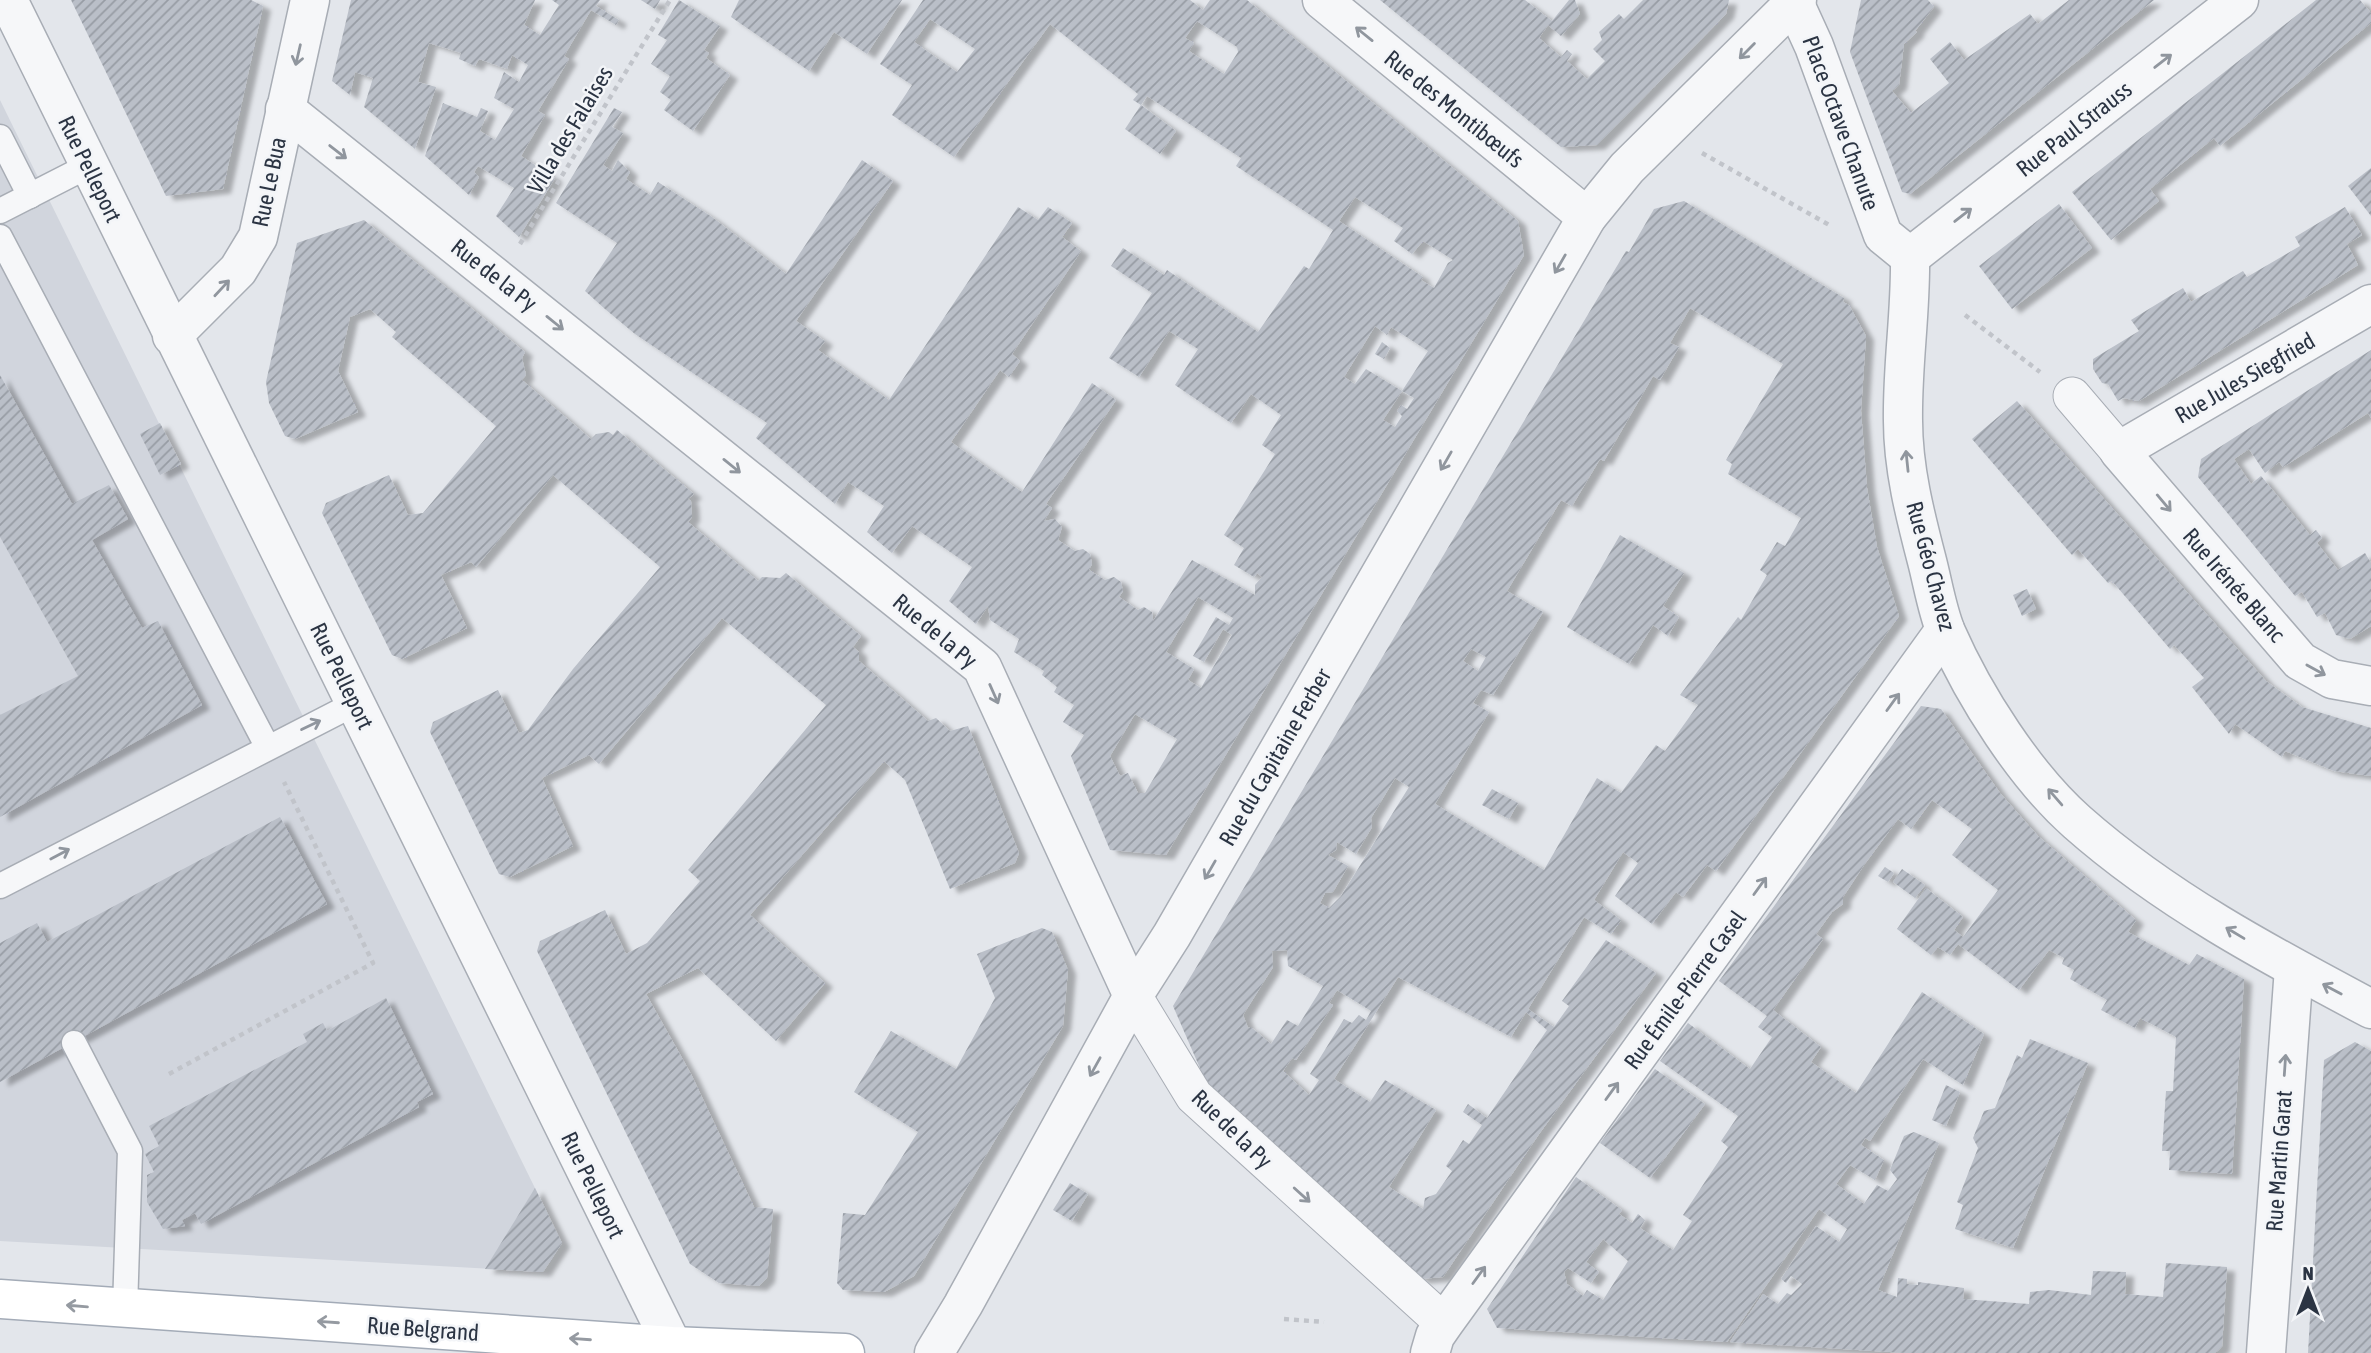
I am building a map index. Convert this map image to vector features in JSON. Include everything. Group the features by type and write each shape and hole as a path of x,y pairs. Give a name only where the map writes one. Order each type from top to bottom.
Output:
{"main road":[{"name":"Rue Belgrand","path":"0,1299 674,1350 845,1353"}],"street":[{"name":"Rue Pelleport","path":"8,0 674,1350"},
{"name":"Rue Le Bua","path":"172,335 238,270 258,237 310,0"},
{"name":"Rue des Montibœufs","path":"1322,0 1587,217"},
{"name":"Rue Paul Strauss","path":"1909,257 2239,0"},
{"name":"Place Octave Chanute","path":"1627,168 1795,1 1883,235 1909,257"},
{"name":"Rue de la Py","path":"285,109 982,667 1133,996 1194,1097 1437,1338"},
{"name":"Rue du Capitaine Ferber","path":"934,1353 964,1305 1133,996 1172,936 1587,217 1627,168"},
{"name":"Rue Géo Chavez","path":"1909,257 1910,299 1903,421 1911,498 1945,630 1976,693 2012,748 2076,822 2180,900 2294,968 2371,1009"},
{"name":"Rue Jules Siegfried","path":"2119,451 2371,304"},
{"path":"2072,396 2119,451"},
{"name":"Rue Irénée Blanc","path":"2119,451 2300,662 2332,679 2371,687"},
{"name":"Rue Émile-Pierre Casel","path":"1437,1338 1945,630"},
{"name":"Rue Martin Garat","path":"2266,1353 2294,968"}],"lane":[{"path":"0,137 30,196"},
{"path":"0,211 88,166"},
{"path":"0,237 267,746"},
{"path":"0,886 267,746 356,703"},
{"path":"74,1043 130,1152 125,1309"}],"path":[{"name":"Villa des Falaises","path":"500,279 670,0"},
{"name":"Place Octave Chanute","path":"1694,148 1836,228"},
{"path":"1965,315 2072,396"},
{"path":"169,1074 373,963 267,746"},
{"path":"1284,1319 1324,1322"}],"shaded area":[{"path":"0,100 562,1243 543,1272 0,1241"}],"building":[{"path":"71,0 251,0 263,6 223,189 166,196"},
{"path":"351,0 535,0 524,25 540,35 559,5 552,0 600,0 596,6 619,20 616,25 591,10 564,56 569,59 538,111 545,115 521,156 555,178 519,237 496,216 514,188 478,166 474,172 479,177 469,195 425,156 443,103 477,117 481,108 488,111 480,131 495,140 514,109 494,98 504,72 519,82 528,65 512,55 507,69 479,59 475,66 459,59 461,53 429,43 418,82 436,87 415,149 364,107 373,78 355,72 350,95 332,81"},
{"path":"641,0 660,0 655,9"},
{"path":"679,0 720,26 704,50 709,53 706,58 730,75 693,131 664,110 671,100 660,92 670,76 651,64 667,40 658,35"},
{"path":"739,0 902,0 867,54 834,32 809,71 731,17"},
{"path":"923,0 1190,0 1203,10 1210,0 1247,0 1518,221 1524,255 1166,855 1110,850 1071,756 1084,735 1063,722 1074,705 1054,692 1057,687 1042,675 1044,671 1014,652 1019,639 990,620 988,606 976,624 949,601 972,567 912,526 892,553 867,532 884,506 848,482 835,504 756,438 767,423 635,334 605,309 585,291 617,243 556,203 614,108 622,112 612,127 623,133 603,165 612,171 618,160 630,172 626,179 650,195 658,182 712,217 786,274 862,160 893,181 796,321 825,341 818,350 889,400 1018,207 1038,220 1048,207 1072,223 1062,237 1081,251 1012,354 1020,361 1009,377 1000,370 951,442 1022,492 1092,383 1116,400 1046,504 1052,508 1044,521 1055,519 1062,527 1058,540 1075,551 1083,549 1090,554 1092,564 1089,570 1105,580 1114,577 1121,582 1123,591 1119,597 1138,610 1144,607 1152,612 1153,621 1192,560 1255,595 1255,585 1262,577 1257,573 1254,577 1234,565 1244,548 1224,535 1275,454 1262,445 1281,415 1251,394 1231,423 1175,385 1198,349 1169,331 1139,377 1109,358 1152,293 1111,266 1123,248 1164,275 1167,270 1258,332 1304,266 1309,269 1333,230 1236,166 1241,158 1147,96 1141,105 1133,100 1138,94 1050,24 954,157 892,115 912,85 880,64","holes":["930,19 975,49 957,72 914,42","1197,21 1237,47 1238,52 1224,74 1189,51 1194,43 1185,38","1355,197 1403,228 1394,241 1412,254 1423,241 1453,260 1448,263 1434,288 1421,280 1423,277 1339,221","1375,326 1387,335 1391,327 1428,351 1402,391 1366,369 1355,384 1344,377","1402,391 1414,398 1407,409 1401,405 1397,411 1402,416 1395,427 1383,420","1198,597 1233,618 1229,625 1216,617 1193,656 1204,662 1223,629 1232,635 1201,688 1188,680 1194,669 1166,652","1135,714 1177,739 1145,793 1138,793 1128,773 1120,776 1110,756"]},
{"path":"1380,0 1525,0 1552,21 1569,0 1575,0 1580,14 1561,36 1548,25 1539,38 1561,57 1567,50 1572,54 1567,61 1587,79 1605,61 1593,49 1602,40 1599,32 1619,14 1624,19 1643,0 1729,0 1726,14 1597,145 1561,147"},
{"path":"1861,0 1928,0 1934,7 1915,31 1917,32 1904,44 1899,85 1892,91 1911,113 1949,83 1930,59 1950,42 1964,60 2030,14 2038,24 2069,0 2154,0 1910,194 1902,192 1850,52"},
{"path":"2316,0 2360,0 2371,13 2371,23 2220,146 2214,138 2150,189 2159,201 2111,240 2072,192"},
{"path":"1141,105 1176,131 1160,154 1125,129"},
{"path":"2371,168 2371,216 2348,186"},
{"path":"1684,201 1844,298 1843,302 1849,305 1866,336 1861,411 1867,488 1877,547 1899,616 1716,871 1707,865 1683,897 1676,892 1652,924 1615,896 1638,863 1623,852 1594,900 1621,920 1611,934 1584,917 1528,1009 1554,1027 1569,1006 1562,1001 1606,940 1656,973 1539,1134 1443,1277 1421,1279 1209,1089 1173,1006 1626,251 1629,252 1654,209","holes":["1690,308 1783,364 1726,460 1732,464 1728,474 1801,518 1785,546 1777,542 1760,570 1767,575 1741,620 1738,617 1680,695 1698,705 1665,751 1656,745 1621,793 1597,778 1544,870 1435,804 1489,712 1473,703 1481,690 1493,695 1543,612 1507,591 1561,500 1572,506 1600,459 1604,461 1653,376 1660,380 1679,347 1670,343","1471,649 1486,657 1478,671 1463,661","1395,778 1409,787 1341,896 1329,908 1320,903 1325,893 1333,892 1348,866 1328,855 1336,850 1337,842 1356,854 1372,827 1371,818","1287,950 1288,966 1323,986 1298,1026 1287,1020 1271,1044 1251,1027 1248,1028 1243,1015 1273,967 1272,951","1398,977 1511,1037 1526,1012 1547,1030 1487,1118 1468,1104 1463,1112 1482,1125 1469,1144 1463,1140 1446,1166 1452,1171 1436,1194 1425,1198 1423,1209 1389,1187 1436,1110 1385,1080 1370,1102 1334,1079","1337,990 1371,1011 1366,1020 1359,1015 1352,1023 1344,1019 1310,1074 1319,1080 1309,1095 1283,1071 1292,1058 1296,1060 1333,1005 1329,1003"]},
{"path":"2059,204 2092,248 2012,309 1979,266"},
{"path":"2345,207 2362,235 2347,244 2358,265 2139,401 2123,398 2118,401 2108,384 2102,383 2093,369 2093,359 2139,331 2131,320 2183,288 2191,302 2243,271 2247,277 2300,246 2295,237"},
{"path":"364,220 525,352 522,358 526,375 522,380 591,439 596,434 609,432 613,435 617,430 694,494 688,499 691,501 692,517 688,522 758,581 762,577 780,578 786,573 861,636 853,647 859,652 859,661 928,721 936,718 950,731 968,726 1019,853 1015,863 950,889 905,780 884,761 750,915 825,983 776,1041 698,968 646,994 691,1074 754,1207 773,1209 767,1278 759,1286 719,1283 690,1264 537,951 540,941 605,910 626,954 647,943 700,881 688,870 826,705 722,618 599,764 589,755 542,778 573,846 510,877 499,874 430,732 433,722 498,690 519,733 528,730 573,669 660,567 553,475 476,567 471,562 441,575 467,628 402,659 392,655 322,513 326,503 389,475 408,515 423,513 496,426 392,337 396,332 370,309 350,317 338,371 358,412 295,439 285,436 269,403 266,382 297,243"},
{"path":"1382,342 1390,348 1384,359 1375,354"},
{"path":"2371,350 2371,418 2368,413 2283,467 2279,462 2265,473 2249,449 2234,459 2251,484 2261,476 2310,535 2316,530 2322,538 2317,543 2338,570 2365,553 2371,563 2371,626 2350,639 2336,635 2325,613 2317,617 2302,592 2295,596 2198,477 2201,459"},
{"path":"0,375 72,504 109,485 128,519 92,540 142,628 158,621 202,705 0,817 0,715 78,676 0,537"},
{"path":"2017,401 2266,681 2302,707 2371,728 2371,776 2334,771 2285,751 2282,757 2235,724 2229,734 2192,687 2204,678 2174,645 2170,649 2112,581 2108,583 2078,549 2072,555 1972,439"},
{"path":"160,423 181,464 160,475 140,434"},
{"path":"1620,535 1684,573 1663,606 1679,617 1668,636 1653,625 1629,664 1567,627"},
{"path":"2027,589 2036,609 2022,616 2013,595"},
{"path":"1921,706 1941,709 2000,793 2038,836 2136,920 2128,932 2189,965 2197,954 2244,979 2232,1174 2169,1170 2170,1151 2162,1151 2166,1091 2173,1091 2176,1037 2140,1018 2135,1028 2101,1010 2107,1000 2070,979 2074,970 2062,964 2064,958 2049,950 2019,990 1958,944 1950,955 1938,947 1931,955 1897,929 1926,888 1963,917 1954,930 1963,937 1998,890 1952,855 1972,829 1932,800 1911,829 1898,819 1843,897 1843,904 1832,912 1816,934 1823,939 1773,1010 1821,1047 1811,1062 1856,1093 1922,992 1984,1034 1963,1085 1923,1059 1870,1141 1865,1138 1861,1145 1884,1160 1875,1180 1850,1165 1836,1184 1864,1204 1877,1185 1888,1191 1897,1179 1890,1170 1904,1136 1914,1132 1939,1143 1878,1290 1897,1297 1898,1278 1907,1279 1907,1284 1918,1285 1918,1282 1964,1288 1963,1299 2029,1304 2030,1292 2049,1290 2091,1295 2093,1271 2126,1272 2125,1294 2163,1297 2166,1263 2227,1267 2222,1347 2215,1353 1906,1353 1730,1342 1763,1294 1778,1304 1787,1293 1791,1295 1802,1284 1791,1276 1786,1283 1781,1279 1816,1226 1839,1242 1847,1229 1819,1209 1727,1342 1497,1328 1487,1309 1576,1177 1622,1210 1619,1214 1632,1223 1638,1214 1645,1220 1640,1228 1673,1250 1692,1221 1683,1215 1728,1147 1721,1141 1738,1116 1660,1061 1688,1023 1750,1069 1772,1037 1758,1027 1767,1016 1719,981","holes":["1603,1239 1628,1261 1603,1300 1587,1290 1583,1296 1567,1284 1564,1272 1568,1268 1591,1283 1599,1272 1586,1262"]},
{"path":"1492,789 1518,803 1509,819 1482,805"},
{"path":"280,817 327,904 0,1082 0,943 37,923 47,942"},
{"path":"1885,867 1894,873 1888,882 1878,876"},
{"path":"1902,869 1925,885 1915,898 1893,882"},
{"path":"1042,928 1052,932 1068,970 1063,1026 914,1276 884,1292 843,1290 837,1283 843,1213 865,1215 918,1132 854,1092 891,1031 956,1069 995,998 977,954"},
{"path":"386,998 433,1094 417,1102 419,1107 201,1224 195,1213 182,1220 185,1226 163,1229 147,1202 147,1175 154,1172 145,1154 159,1146 149,1126 307,1042 303,1034 323,1023 327,1031"},
{"path":"2030,1039 2088,1063 2013,1248 1955,1229 1963,1205 1957,1202 1978,1148 1973,1138 1984,1111 1995,1108 2017,1055 2022,1058"},
{"path":"2355,1042 2371,1051 2371,1353 2308,1353 2324,1060"},
{"path":"1655,1069 1705,1104 1650,1178 1600,1143"},
{"path":"1946,1085 1960,1092 1946,1126 1932,1120"},
{"path":"1070,1183 1088,1194 1072,1221 1053,1210"},
{"path":"535,1188 562,1243 543,1272 485,1269"}]}
